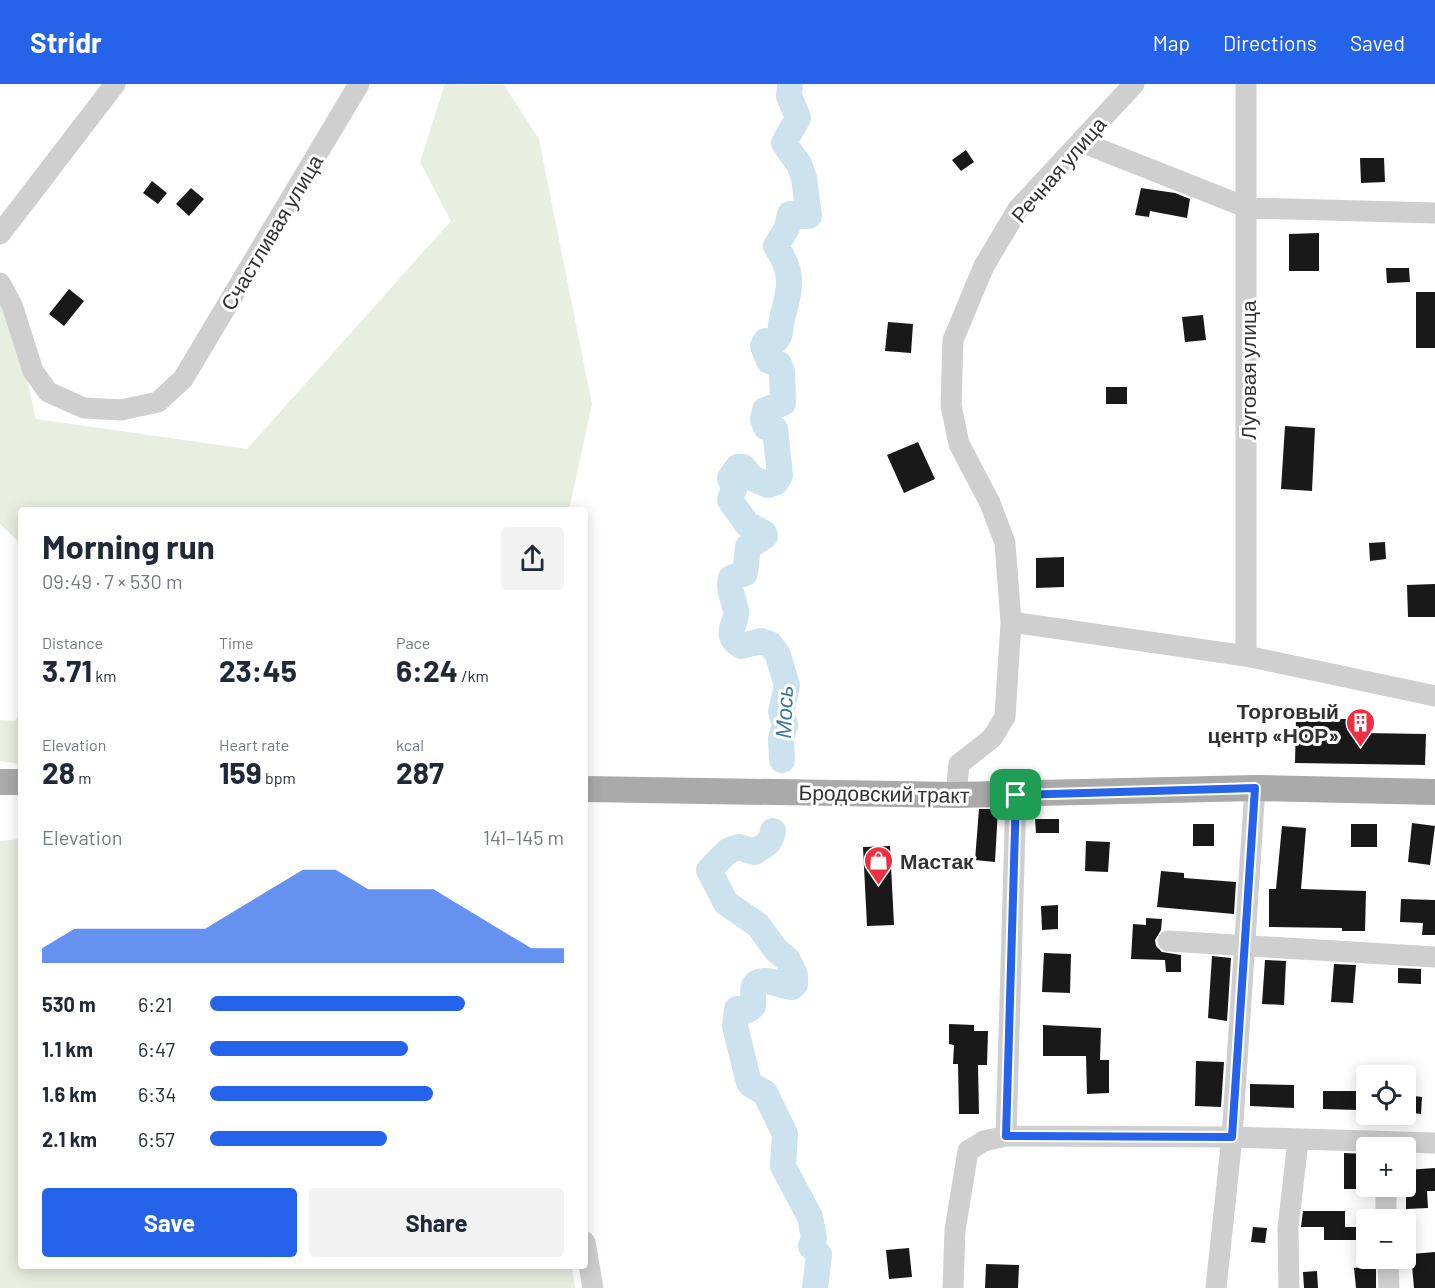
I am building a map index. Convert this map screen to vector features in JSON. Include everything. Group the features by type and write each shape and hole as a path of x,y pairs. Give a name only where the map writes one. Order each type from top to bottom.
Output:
{"main road":[{"path":"0,782 18,782"},
{"name":"Бродовский тракт","path":"588,789 957,795 1255,788 1435,792"}],"street":[{"path":"0,234 115,84"},
{"name":"Счастливая улица","path":"0,283 12,305 33,371 48,392 84,408 121,410 158,402 183,379 359,84"},
{"name":"Речная улица","path":"957,795 959,764 992,738 1005,717 1011,622 1005,543 990,503 959,444 951,405 953,340 984,266 1018,209 1134,84"},
{"name":"Луговая улица","path":"1246,84 1248,208 1246,656"},
{"path":"1081,142 1248,208 1435,213"},
{"path":"1011,622 1246,656 1435,696"},
{"path":"1216,1288 1232,1137 1255,788"},
{"path":"1006,1136 1016,795"},
{"path":"1168,941 1435,957"},
{"path":"953,1288 955,1230 968,1151 984,1141 1006,1136 1232,1137 1356,1143"},
{"path":"1289,1288 1288,1228 1298,1141"},
{"path":"1416,1143 1435,1143"},
{"path":"588,1259 593,1288"},
{"path":"1388,1269 1389,1288"}],"green space":[{"path":"445,84 504,85 539,139 592,404 570,507 18,507 18,541 0,524 0,298 10,303 36,419 247,449 451,221 420,162"},
{"path":"18,716 18,764 0,761 0,720 15,721"},
{"path":"18,839 18,1269 572,1269 575,1288 0,1288 0,841"}],"building":[{"path":"966,150 974,162 961,171 952,160"},
{"path":"1360,158 1384,158 1385,182 1361,183"},
{"path":"152,181 167,193 158,204 143,193"},
{"path":"191,188 204,199 189,216 176,204"},
{"path":"1141,188 1175,193 1190,199 1187,218 1150,211 1149,217 1135,215"},
{"path":"1319,233 1319,271 1289,271 1289,234"},
{"path":"1386,268 1409,268 1410,282 1387,283"},
{"path":"69,289 84,301 64,326 49,314"},
{"path":"1416,292 1435,292 1435,348 1416,348"},
{"path":"1203,315 1206,340 1185,342 1182,317"},
{"path":"888,322 913,324 911,353 885,351"},
{"path":"1106,387 1127,387 1127,404 1106,404"},
{"path":"1285,426 1315,428 1312,491 1281,489"},
{"path":"918,442 935,479 904,493 887,455"},
{"path":"1385,542 1386,559 1370,561 1369,543"},
{"path":"1064,557 1064,587 1036,588 1036,558"},
{"path":"1435,584 1435,617 1408,617 1407,585"},
{"name":"Торговый центр «НОР»","path":"1296,718 1347,719 1347,727 1365,727 1364,733 1426,734 1425,765 1295,763"},
{"path":"979,809 998,809 995,862 975,860"},
{"path":"1035,819 1059,819 1059,833 1036,833"},
{"path":"1412,823 1435,826 1430,865 1408,862"},
{"path":"1193,824 1214,824 1214,846 1193,846"},
{"path":"1351,824 1377,824 1377,847 1351,847"},
{"path":"1282,826 1306,828 1301,889 1366,891 1365,931 1342,931 1342,928 1269,927 1269,889 1276,889"},
{"path":"1086,841 1110,842 1108,872 1085,871"},
{"name":"Мастак","path":"890,846 894,925 867,926 863,847"},
{"path":"1161,871 1184,873 1184,878 1236,882 1234,914 1157,907"},
{"path":"1401,899 1435,900 1435,935 1422,935 1423,923 1400,922"},
{"path":"1058,905 1058,929 1042,930 1041,906"},
{"path":"1146,918 1162,919 1161,930 1155,940 1156,946 1162,952 1181,955 1181,972 1166,972 1165,960 1131,959 1133,924 1146,925"},
{"path":"1044,953 1071,954 1070,993 1042,992"},
{"path":"1212,956 1231,958 1227,1021 1208,1018"},
{"path":"1265,960 1286,961 1284,1005 1262,1004"},
{"path":"1334,964 1356,965 1353,1003 1331,1002"},
{"path":"1398,968 1421,969 1421,984 1398,983"},
{"path":"949,1024 974,1025 974,1031 988,1031 987,1065 978,1065 979,1114 959,1114 958,1064 953,1064 954,1045 949,1044"},
{"path":"1043,1025 1101,1028 1100,1060 1109,1060 1109,1093 1087,1094 1086,1056 1043,1056"},
{"path":"1196,1061 1224,1062 1221,1107 1195,1106"},
{"path":"1250,1084 1294,1085 1294,1108 1250,1106"},
{"path":"1323,1091 1356,1091 1356,1110 1323,1109"},
{"path":"1416,1096 1422,1097 1421,1114 1416,1113"},
{"path":"1344,1153 1356,1154 1356,1189 1344,1189"},
{"path":"1435,1168 1435,1191 1427,1191 1428,1208 1406,1209 1406,1197 1416,1197 1416,1169"},
{"path":"1303,1211 1345,1211 1345,1227 1356,1227 1356,1240 1324,1240 1324,1227 1301,1227"},
{"path":"1253,1227 1267,1228 1265,1243 1251,1242"},
{"path":"909,1248 912,1277 889,1279 886,1250"},
{"path":"1435,1252 1435,1288 1414,1288 1412,1269 1416,1269 1416,1254"},
{"path":"986,1264 1019,1265 1018,1288 985,1288"},
{"path":"1354,1268 1376,1269 1376,1288 1356,1288"},
{"path":"1317,1271 1318,1288 1304,1288 1303,1272"}],"waterway":[{"name":"Мось","path":"782,760 781,738 785,725 781,712 787,686 778,655 770,644 761,641 741,646 731,633 736,616 731,578 745,573 748,547 765,536 764,533 747,524 730,500 734,489 730,478 738,467 743,467 752,478 768,485 776,482 780,475 775,429 766,427 763,419 765,410 783,403 782,372 779,364 769,361 763,346 766,341 775,341 779,336 789,289 786,265 776,246 787,228 790,214 809,216 804,178 799,164 784,143 798,118 789,96 790,84"},
{"name":"Мось","path":"773,831 769,842 755,852 739,847 728,851 709,870 726,903 758,925 776,950 788,960 795,975 795,984 792,987 766,981 757,983 753,988 753,1006 748,1010 737,1009 735,1026 750,1084 765,1093 785,1134 783,1166 810,1217 814,1238 811,1246 819,1255 815,1288"}],"place":[{"name":"Торговый центр «НОР»","path":"1360,748"},
{"name":"Мастак","path":"879,886"}],"route":[{"path":"1255,788 1232,1137 1006,1136 1016,795 1255,788"}]}
